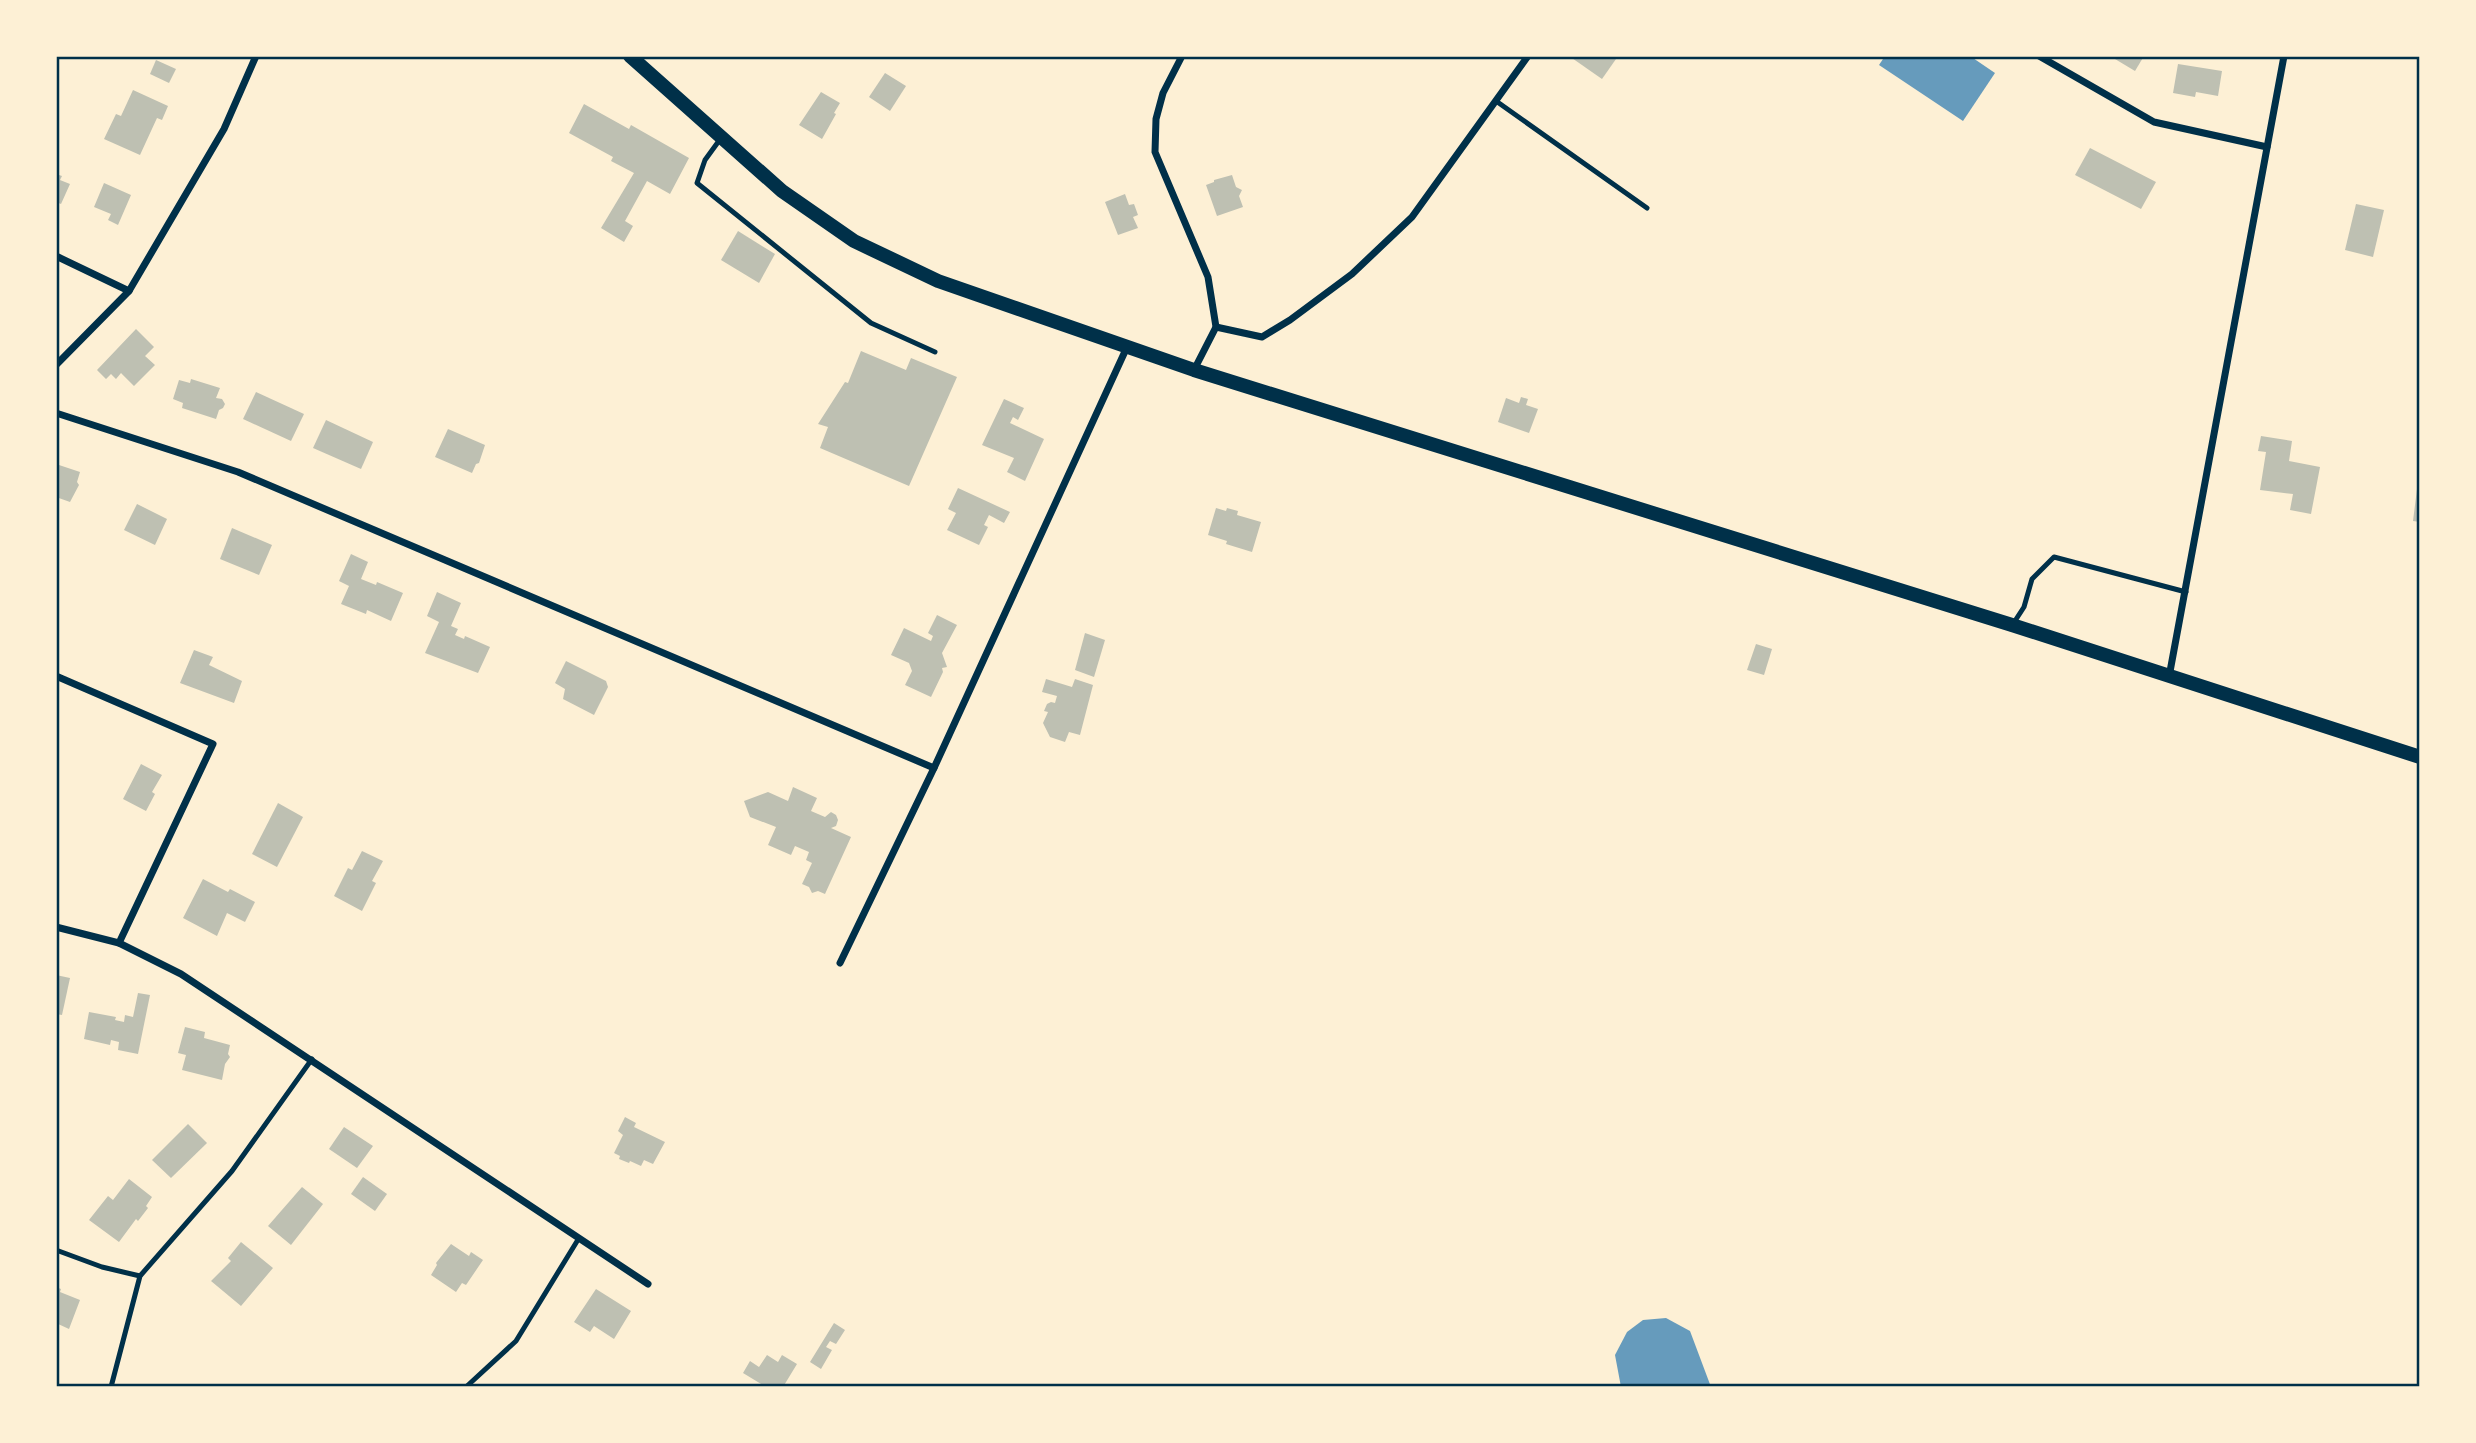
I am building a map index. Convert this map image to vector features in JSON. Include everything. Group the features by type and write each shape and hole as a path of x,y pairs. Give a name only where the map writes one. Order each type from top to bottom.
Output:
{"main road":[{"path":"631,56 782,191 854,242 938,281 1194,369 2012,625 2420,757"}],"street":[{"path":"56,365 129,290 224,129 256,56"},
{"path":"1182,56 1163,93 1156,119 1155,152 1208,277 1216,327 1194,369"},
{"path":"1216,327 1262,337 1290,320 1352,274 1412,217 1528,56"},
{"path":"2039,56 2154,122 2267,147"},
{"path":"2169,677 2284,56"},
{"path":"56,256 129,290"},
{"path":"840,963 934,768 1127,347"},
{"path":"56,413 238,472 934,768"},
{"path":"56,676 214,744 119,943"},
{"path":"56,927 119,943 181,974 648,1284"}],"lane":[{"path":"1496,101 1647,208"},
{"path":"721,138 705,160 697,183 871,323 935,352"},
{"path":"2012,625 2024,607 2032,579 2054,557 2186,592"},
{"path":"111,1387 140,1276 233,1171 312,1059"},
{"path":"466,1387 516,1341 579,1238"},
{"path":"56,1250 102,1267 140,1276"}],"water":[{"path":"1885,56 1970,56 1995,73 1963,121 1879,65"},
{"path":"1666,1318 1690,1331 1711,1387 1621,1387 1615,1355 1627,1332 1643,1320"}],"building":[{"path":"1569,56 1612,56 1616,59 1602,79"},
{"path":"2110,56 2144,56 2135,71"},
{"path":"156,60 176,69 169,83 150,74"},
{"path":"2178,64 2222,71 2218,96 2196,92 2195,97 2173,93"},
{"path":"885,73 906,86 890,111 869,97"},
{"path":"133,90 168,106 162,120 157,118 140,155 104,139 116,114 121,116"},
{"path":"821,92 840,103 822,139 799,125"},
{"path":"584,104 629,129 631,125 689,158 670,194 647,181 625,221 633,226 624,242 601,228 634,173 611,161 613,157 569,133"},
{"path":"2090,148 2156,182 2141,209 2075,175"},
{"path":"56,174 62,176 60,180 70,184 61,204 56,202"},
{"path":"1232,175 1236,187 1242,190 1239,196 1243,207 1217,216 1206,185"},
{"path":"104,183 131,195 118,225 108,220 111,214 94,207"},
{"path":"1125,194 1129,205 1134,204 1138,215 1133,217 1138,228 1118,235 1105,202"},
{"path":"2356,204 2384,210 2373,257 2345,250"},
{"path":"738,231 775,254 759,283 721,260"},
{"path":"136,329 154,347 145,356 155,365 134,386 121,373 116,379 111,374 106,379 97,370"},
{"path":"861,351 906,370 911,358 957,377 909,486 820,448 828,427 818,424 845,382 848,383"},
{"path":"191,379 220,388 216,398 222,399 225,404 216,419 182,408 183,403 173,399 179,380 190,383"},
{"path":"256,392 304,414 291,441 243,419"},
{"path":"1521,397 1528,399 1526,405 1538,409 1529,433 1498,422 1506,398 1519,403"},
{"path":"1004,399 1024,408 1018,420 1013,417 1010,423 1044,439 1025,481 1007,472 1014,458 982,445"},
{"path":"326,420 373,442 361,469 313,448"},
{"path":"448,429 485,445 479,463 472,473 435,457"},
{"path":"2261,436 2292,441 2289,461 2320,467 2311,514 2290,510 2293,494 2260,490 2266,452 2258,451"},
{"path":"56,464 80,472 77,482 79,485 70,502 56,497"},
{"path":"2420,481 2420,522 2413,521"},
{"path":"958,488 1010,512 1004,523 989,515 984,525 988,527 979,545 947,530 956,513 948,509"},
{"path":"137,504 167,519 155,545 124,530"},
{"path":"1216,508 1238,511 1237,515 1261,522 1252,552 1208,535"},
{"path":"232,528 272,545 259,575 220,559"},
{"path":"351,554 368,562 361,579 376,585 377,582 403,593 391,621 367,610 366,614 341,604 349,586 339,581"},
{"path":"437,592 461,603 451,626 458,629 455,635 464,639 465,636 490,647 478,673 425,653 439,622 427,616"},
{"path":"937,615 957,625 942,653 947,667 942,668 943,672 931,697 905,685 912,671 909,663 891,655 904,628 931,641 933,636 928,633"},
{"path":"1085,633 1105,640 1094,677 1075,670"},
{"path":"1756,644 1772,649 1764,675 1747,670"},
{"path":"194,650 213,657 209,665 242,681 234,703 180,683"},
{"path":"566,661 606,681 608,687 594,715 563,699 565,689 555,683"},
{"path":"1046,679 1072,687 1075,679 1093,685 1080,735 1069,732 1065,742 1050,737 1043,723 1048,712 1044,711 1047,704 1055,703 1057,696 1042,692"},
{"path":"141,764 162,775 152,792 155,794 146,811 123,799"},
{"path":"793,787 817,798 811,811 825,817 831,812 836,815 836,826 831,828 851,837 825,894 818,891 812,893 809,887 802,884 812,863 806,860 809,852 795,846 791,855 768,845 776,827 750,817 744,801 768,792 788,801"},
{"path":"278,803 303,817 277,867 252,854"},
{"path":"362,851 383,861 372,881 376,883 362,911 334,896 348,868 352,870"},
{"path":"203,879 255,902 245,922 227,913 217,936 183,918"},
{"path":"56,975 70,978 62,1015 56,1014"},
{"path":"138,993 150,995 138,1054 118,1050 119,1042 111,1040 110,1045 84,1039 89,1012 116,1017 115,1020 124,1022 125,1015 133,1017"},
{"path":"185,1027 205,1032 204,1038 230,1045 230,1057 225,1064 222,1080 182,1070 186,1055 178,1053"},
{"path":"625,1117 636,1123 634,1127 665,1142 653,1164 644,1160 641,1166 630,1161 629,1163 619,1159 620,1156 614,1153 623,1135 618,1131"},
{"path":"188,1124 207,1143 171,1178 152,1160"},
{"path":"344,1127 373,1146 357,1168 329,1149"},
{"path":"363,1177 387,1194 375,1211 351,1194"},
{"path":"129,1179 152,1197 146,1206 148,1208 119,1242 89,1220 108,1196 113,1200"},
{"path":"302,1187 323,1204 291,1245 268,1226"},
{"path":"241,1242 273,1268 241,1306 211,1281 231,1261 228,1258"},
{"path":"451,1244 469,1256 471,1252 483,1260 466,1285 462,1283 456,1292 431,1275 436,1263"},
{"path":"56,1287 61,1289 60,1292 80,1300 69,1329 56,1323"},
{"path":"596,1289 631,1311 614,1339 594,1326 590,1332 574,1322"},
{"path":"834,1323 845,1330 836,1344 830,1341 826,1347 832,1350 821,1369 810,1362"},
{"path":"767,1355 778,1362 782,1355 797,1364 783,1387 766,1387 743,1373 750,1361 759,1367"}]}
